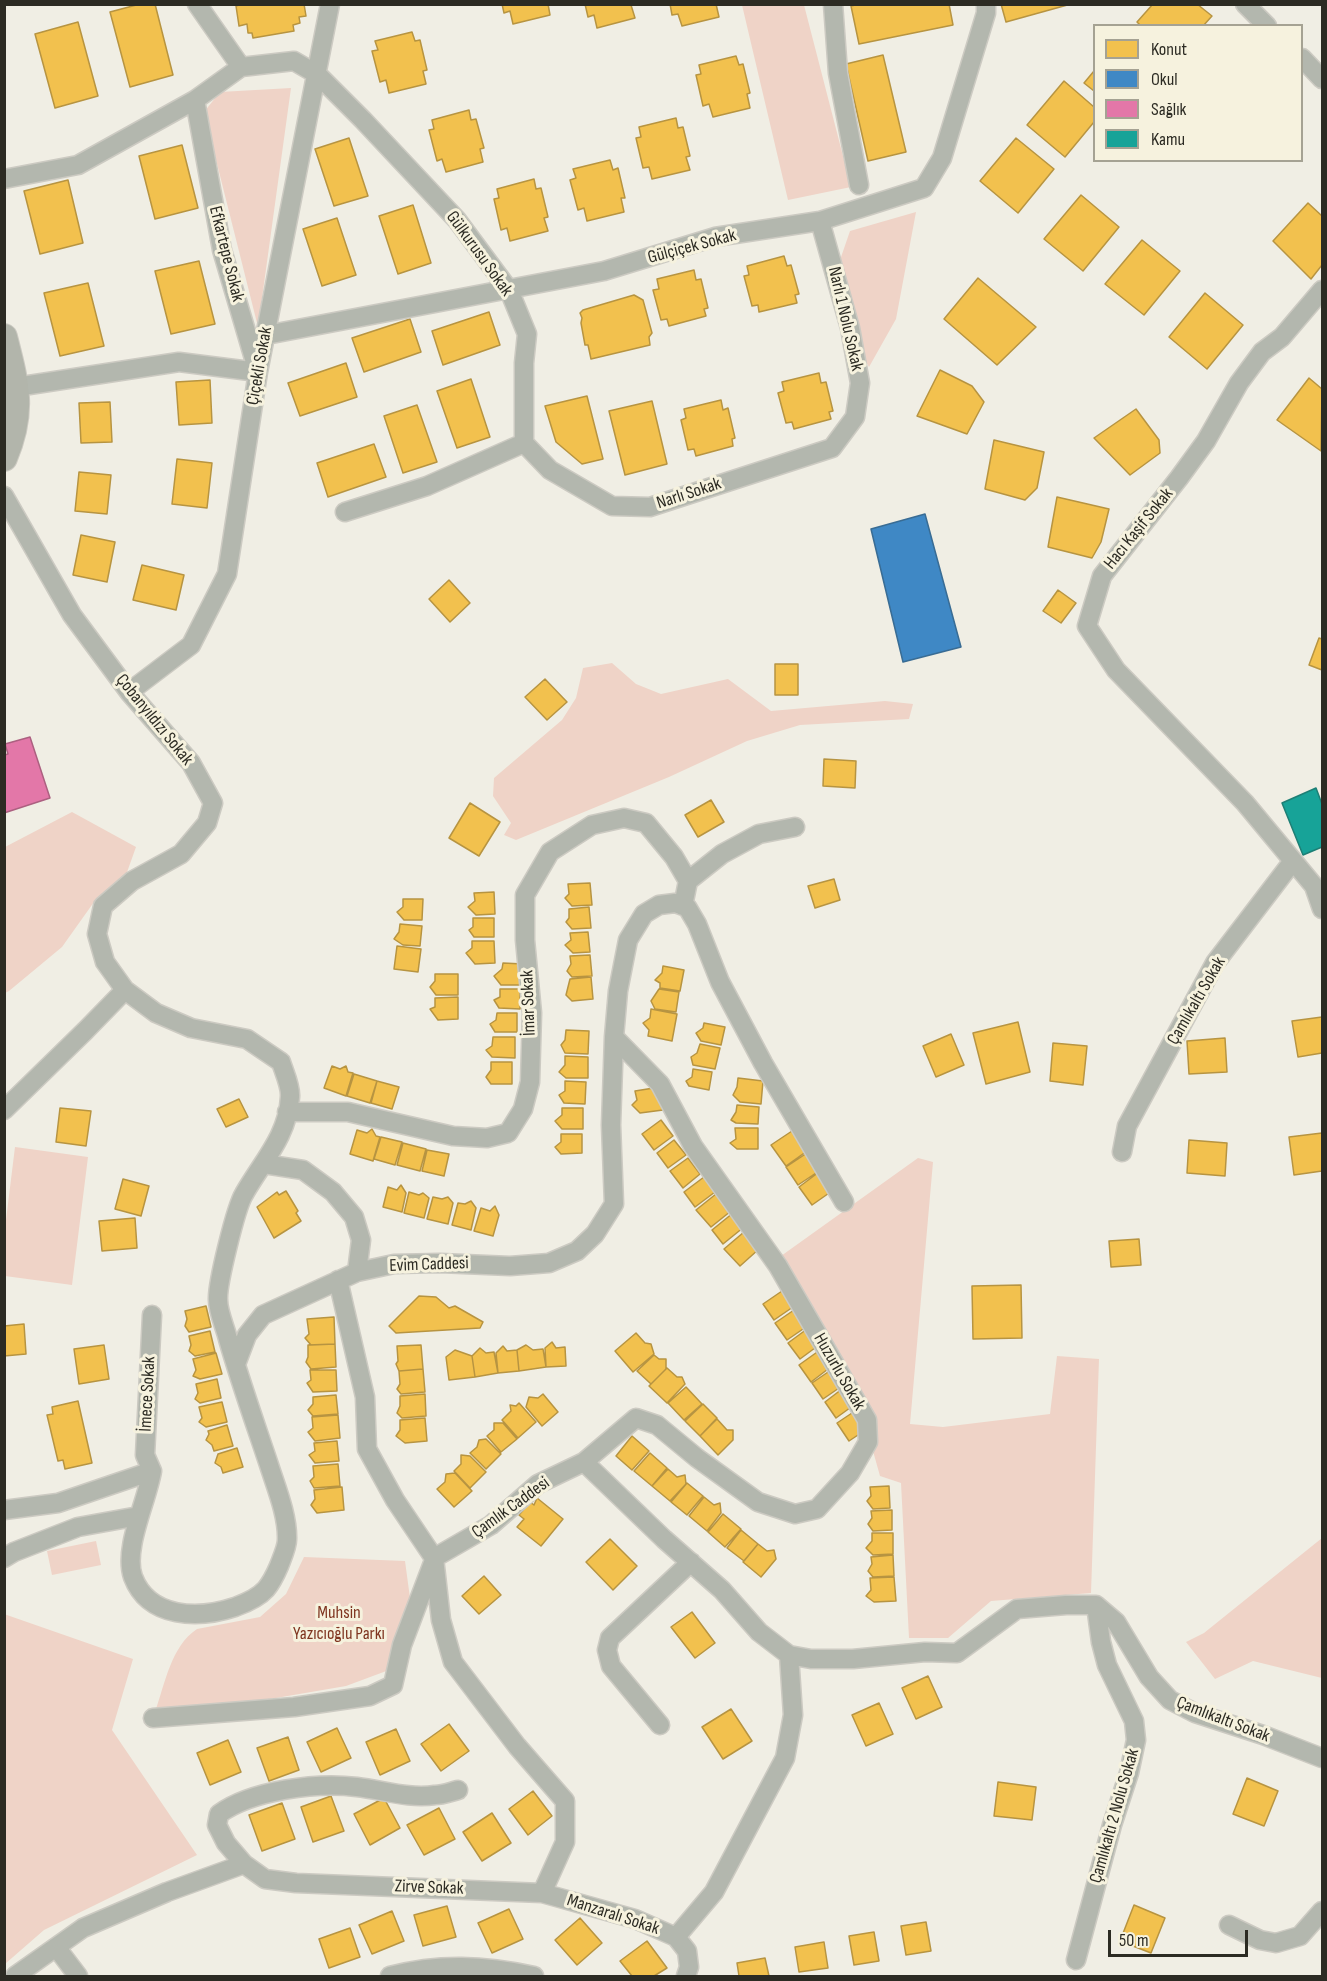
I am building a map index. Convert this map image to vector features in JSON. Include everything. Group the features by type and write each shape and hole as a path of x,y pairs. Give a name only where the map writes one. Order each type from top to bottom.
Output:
{"street":[{"path":"4,179 78,165 195,100 241,67 197,4"},
{"name":"Çiçekli Sokak","path":"129,692 191,645 227,574 258,372 318,75 330,4"},
{"path":"833,4 838,73 859,185"},
{"name":"Gülçiçek Sokak","path":"266,334 604,271 715,237 820,221 924,188 942,158 986,13 986,4"},
{"path":"1245,4 1265,24"},
{"path":"1303,59 1323,78"},
{"name":"Gülkurusu Sokak","path":"241,67 294,61 318,75 457,220 509,290 527,334 524,363 524,443"},
{"name":"Efkartepe Sokak","path":"195,100 222,250 258,372"},
{"name":"Narlı 1 Nolu Sokak","path":"820,221 850,328 860,383 855,417"},
{"name":"Hacı Kaşif Sokak","path":"1323,290 1282,337 1262,352 1239,383 1206,441 1102,576 1087,626 1116,670 1245,803 1314,886 1323,909"},
{"path":"4,337 13,403 14,431 4,458"},
{"path":"13,403 179,362 258,372"},
{"name":"Narlı Sokak","path":"524,443 550,470 612,506 650,507 832,448 855,417"},
{"path":"345,512 427,486 524,443"},
{"name":"Çobanyıldızı Sokak","path":"4,496 72,615 129,692 191,763 213,803 207,824 181,854 132,881 103,906 97,934 105,962 125,990 156,1013 191,1028 247,1039 281,1062 290,1096 283,1131 242,1196 222,1273 218,1301 236,1364"},
{"name":"İmar Sokak","path":"287,1112 348,1113 453,1136 487,1138 508,1132 523,1109 530,1082 532,1013 525,940 525,895 550,852 592,825 624,818 646,823 674,857 687,881"},
{"path":"795,827 759,834 722,854 687,881 682,906 687,907 697,924 720,982 763,1063 844,1202"},
{"name":"Çamlıkaltı Sokak","path":"1122,1152 1127,1126 1215,963 1293,861"},
{"name":"Evim Caddesi","path":"236,1364 247,1335 263,1315 357,1272 394,1264 510,1266 549,1263 577,1251 596,1234 614,1204 611,1125 614,1037 618,991 628,940 644,914 658,905 675,903 682,906"},
{"path":"4,1110 125,990"},
{"name":"Huzurlu Sokak","path":"584,1462 636,1418 657,1425 697,1458 758,1502 795,1514 817,1509 850,1473 868,1442 867,1420 778,1266 693,1146 660,1084 614,1037"},
{"path":"264,1164 303,1170 333,1192 354,1217 361,1240 357,1272"},
{"path":"338,1280 365,1397 367,1449 395,1500 434,1558 441,1620 453,1662 517,1746 565,1801 565,1842 542,1893"},
{"name":"İmece Sokak","path":"152,1315 145,1455 152,1471"},
{"path":"4,1510 58,1503 152,1471 130,1554 132,1575 140,1592 154,1604 171,1612 193,1615 220,1612 248,1603 266,1589 279,1566 287,1540 282,1505 236,1364"},
{"path":"584,1462 722,1590 759,1632 789,1655 812,1659 853,1659 925,1652 957,1653 1017,1609 1096,1605"},
{"name":"Çamlık Caddesi","path":"434,1558 491,1525 538,1484 584,1462"},
{"path":"4,1558 78,1527 139,1516"},
{"path":"153,1718 294,1707 369,1696 393,1686 402,1645 434,1558"},
{"path":"660,1725 611,1666 607,1650 610,1638 691,1562"},
{"name":"Çamlıkaltı Sokak","path":"1096,1605 1116,1622 1149,1677 1170,1700 1195,1713 1323,1758"},
{"name":"Çamlıkaltı 2 Nolu Sokak","path":"1076,1960 1106,1844 1129,1773 1136,1740 1134,1721 1107,1665 1096,1605"},
{"path":"676,1936 714,1892 785,1758 793,1715 789,1655"},
{"name":"Zirve Sokak","path":"458,1790 435,1796 402,1795 355,1787 308,1787 261,1794 229,1806 219,1814 217,1825 226,1844 244,1864 265,1879 296,1883 542,1893"},
{"path":"15,1977 83,1928 167,1892 244,1864"},
{"name":"Manzaralı Sokak","path":"542,1893 635,1919 676,1936 687,1952 689,1967 686,1977"},
{"path":"1229,1925 1260,1940 1276,1943 1300,1936 1323,1911"},
{"path":"56,1947 78,1977"},
{"path":"390,1977 450,1965 503,1969 534,1977"}],"green space":[{"path":"742,5 804,5 851,187 788,200"},
{"path":"291,88 258,327 204,112 220,92"},
{"path":"916,212 896,319 869,367 864,358 839,263 850,231"},
{"path":"612,663 636,684 661,694 728,679 771,711 885,701 913,704 909,719 800,725 747,741 669,777 516,840 504,835 511,823 493,796 494,778 562,720 576,698 583,668"},
{"path":"72,812 136,847 126,875 94,902 62,947 5,993 5,847"},
{"path":"15,1147 88,1157 72,1285 5,1276 5,1228"},
{"path":"918,1158 933,1162 910,1424 943,1427 1050,1414 1057,1356 1099,1359 1091,1593 991,1601 948,1638 909,1638 901,1483 880,1476 873,1451 781,1256"},
{"path":"1322,1538 1322,1678 1253,1661 1215,1679 1186,1642 1204,1633"},
{"path":"96,1541 101,1565 52,1575 47,1551"},
{"name":"Muhsin Yazıcıoğlu Parkı","path":"304,1557 405,1561 410,1598 389,1670 346,1686 241,1704 155,1712 170,1666 188,1636 197,1629 260,1617 286,1594"},
{"path":"4,1614 133,1659 112,1730 197,1855 44,1930 5,1964"}],"building: Konut":[{"path":"140,4 155,4 173,75 130,87 110,12"},
{"path":"242,4 304,4 306,16 299,17 300,23 293,25 294,31 253,38 252,33 248,33 247,24 239,26 236,6"},
{"path":"502,4 548,4 550,15 513,24 510,11 504,13"},
{"path":"585,4 634,4 631,5 635,18 597,28 594,15 588,17"},
{"path":"670,4 716,4 719,17 682,26 678,14 672,15"},
{"path":"860,4 949,4 953,25 859,44 851,6"},
{"path":"1001,4 1071,4 1006,22"},
{"path":"1153,4 1197,4 1212,16 1205,24 1139,24 1137,22"},
{"path":"78,22 98,96 55,108 35,34"},
{"path":"412,32 415,41 420,40 427,70 423,71 426,84 389,93 386,80 380,82 372,51 378,50 375,41"},
{"path":"883,55 906,152 868,161 846,64"},
{"path":"736,56 739,65 743,64 750,93 747,94 750,108 713,117 709,104 703,106 696,75 701,74 699,65"},
{"path":"1093,72 1093,90 1084,83"},
{"path":"1064,81 1093,106 1093,123 1065,157 1027,125"},
{"path":"469,110 471,120 476,119 484,148 480,149 483,162 446,172 442,159 437,161 429,130 434,129 432,120"},
{"path":"676,118 678,128 683,127 690,156 686,157 690,170 652,179 649,167 643,168 636,138 641,137 639,127"},
{"path":"349,138 368,196 334,206 315,149"},
{"path":"1016,138 1054,169 1018,213 980,181"},
{"path":"182,145 198,208 155,219 139,156"},
{"path":"610,160 613,170 618,168 625,198 621,198 624,212 587,221 584,208 578,210 570,180 576,178 573,169"},
{"path":"534,179 536,189 541,188 548,217 544,218 548,231 510,241 507,228 501,230 494,199 499,198 497,189"},
{"path":"68,180 83,243 40,254 24,191"},
{"path":"1081,195 1119,227 1083,271 1044,239"},
{"path":"1308,203 1322,216 1322,265 1311,279 1273,241"},
{"path":"413,205 431,263 398,274 379,216"},
{"path":"337,218 356,275 322,286 303,229"},
{"path":"1142,240 1180,271 1144,315 1105,284"},
{"path":"784,256 787,266 791,265 799,294 795,295 797,303 759,312 758,305 752,306 744,276 749,275 747,266"},
{"path":"199,261 215,324 171,334 155,271"},
{"path":"694,270 696,280 701,279 708,308 704,309 706,316 669,326 667,319 661,320 653,290 659,289 657,279"},
{"path":"978,278 1036,327 997,365 944,319"},
{"path":"88,283 104,346 60,356 44,293"},
{"path":"1205,293 1243,325 1207,369 1169,337"},
{"path":"634,295 643,300 652,333 649,337 650,345 591,359 588,345 585,345 580,313 583,310"},
{"path":"489,312 500,345 443,365 432,331"},
{"path":"410,319 421,352 364,372 352,338"},
{"path":"346,363 357,397 300,416 288,383"},
{"path":"940,370 972,386 984,402 967,434 917,416"},
{"path":"819,373 821,383 826,382 833,411 829,412 831,419 794,429 792,422 786,423 778,393 784,391 782,382"},
{"path":"1309,378 1322,389 1321,451 1277,420"},
{"path":"471,379 490,437 457,448 437,391"},
{"path":"210,380 212,423 179,425 176,382"},
{"path":"587,396 603,459 582,464 556,442 545,406"},
{"path":"721,400 723,410 728,408 735,438 732,439 733,446 696,456 694,449 688,450 681,420 686,418 684,409"},
{"path":"652,401 667,464 625,475 609,411"},
{"path":"110,402 112,442 81,443 79,403"},
{"path":"417,405 437,462 403,473 384,416"},
{"path":"1136,409 1159,440 1160,453 1130,475 1094,438"},
{"path":"994,440 1044,452 1037,488 1025,500 985,489"},
{"path":"374,444 386,477 328,497 317,463"},
{"path":"177,459 212,463 207,508 172,504"},
{"path":"79,472 111,475 107,514 75,511"},
{"path":"1057,497 1109,509 1101,542 1092,558 1048,547"},
{"path":"81,535 115,542 107,582 73,575"},
{"path":"142,565 184,575 176,610 133,600"},
{"path":"449,580 470,603 450,622 429,599"},
{"path":"1058,590 1076,603 1061,623 1043,611"},
{"path":"1319,638 1322,639 1322,670 1309,665"},
{"path":"775,664 798,664 798,695 775,695"},
{"path":"545,679 567,702 547,720 525,697"},
{"path":"824,759 856,761 855,788 823,786"},
{"path":"711,800 724,822 698,837 685,815"},
{"path":"470,803 500,822 479,856 449,838"},
{"path":"834,879 840,900 815,908 808,886"},
{"path":"590,883 592,905 572,906 565,898 569,894 568,884"},
{"path":"494,892 495,914 476,915 468,907 475,901 474,893"},
{"path":"403,899 423,899 422,920 404,920 397,912 403,907"},
{"path":"589,907 591,928 572,929 566,922 569,918 569,909"},
{"path":"473,918 494,918 494,937 474,937 469,930 473,927"},
{"path":"400,924 422,926 420,946 403,945 394,939 399,932"},
{"path":"588,932 590,952 573,953 565,945 571,940 570,933"},
{"path":"472,941 494,941 495,963 475,964 466,953 472,948"},
{"path":"397,946 421,949 418,972 394,969"},
{"path":"590,955 592,976 572,977 567,971 571,964 570,956"},
{"path":"503,963 523,964 522,985 501,985 494,976 502,969"},
{"path":"663,966 684,970 680,991 660,988 660,983 655,980 662,973"},
{"path":"435,974 458,974 458,995 436,995 430,987 435,981"},
{"path":"591,977 593,999 572,1001 566,995 570,979"},
{"path":"500,989 520,989 520,1009 499,1008 494,1000 500,997"},
{"path":"659,989 679,992 676,1012 655,1009 651,1001"},
{"path":"458,997 458,1019 438,1020 430,1009 435,1007 435,998"},
{"path":"651,1009 677,1014 672,1041 648,1036 649,1030 643,1023 650,1018"},
{"path":"497,1013 517,1013 517,1032 495,1032 490,1024 496,1020"},
{"path":"1322,1017 1322,1053 1298,1057 1292,1021"},
{"path":"1018,1022 1030,1072 986,1084 973,1033"},
{"path":"704,1023 725,1027 721,1045 701,1041 696,1033 703,1028"},
{"path":"566,1030 589,1031 588,1054 565,1053 561,1045 565,1040"},
{"path":"951,1034 964,1065 936,1077 923,1046"},
{"path":"493,1037 515,1037 515,1058 492,1057 486,1050 492,1046"},
{"path":"1225,1038 1227,1072 1189,1074 1187,1041"},
{"path":"1053,1043 1087,1046 1083,1085 1050,1081"},
{"path":"700,1044 720,1048 715,1069 693,1065 691,1057 697,1053"},
{"path":"565,1056 588,1057 588,1078 566,1078 559,1072 565,1065"},
{"path":"491,1062 512,1062 512,1084 491,1084 486,1077 491,1070"},
{"path":"332,1066 340,1069 346,1066 348,1072 353,1073 346,1096 324,1088"},
{"path":"693,1069 712,1072 709,1090 689,1086 686,1081 692,1077"},
{"path":"354,1074 377,1081 370,1103 347,1096"},
{"path":"738,1078 763,1081 761,1104 740,1102 733,1095"},
{"path":"377,1081 399,1087 392,1109 371,1103"},
{"path":"565,1081 586,1082 585,1104 564,1103 559,1095 565,1091"},
{"path":"660,1087 663,1110 640,1113 632,1105 637,1100 635,1091"},
{"path":"239,1099 248,1117 226,1127 217,1109"},
{"path":"737,1105 759,1107 758,1124 736,1123 731,1120"},
{"path":"60,1108 91,1111 86,1146 56,1142"},
{"path":"562,1108 583,1108 583,1129 562,1129 555,1121 562,1115"},
{"path":"661,1120 673,1136 654,1150 642,1134"},
{"path":"735,1128 758,1128 758,1149 737,1149 730,1143 736,1139"},
{"path":"372,1129 376,1136 380,1137 373,1161 350,1154 357,1130 367,1133"},
{"path":"792,1131 807,1151 786,1166 771,1145"},
{"path":"1322,1133 1322,1171 1294,1175 1289,1137"},
{"path":"561,1134 582,1134 582,1153 561,1154 555,1147 561,1142"},
{"path":"381,1137 402,1142 395,1165 374,1159"},
{"path":"674,1140 686,1155 668,1168 657,1153"},
{"path":"1189,1140 1227,1143 1225,1176 1187,1173"},
{"path":"403,1143 426,1149 420,1171 397,1165"},
{"path":"427,1150 449,1154 444,1176 422,1171"},
{"path":"807,1153 819,1171 798,1185 786,1167"},
{"path":"688,1158 700,1174 683,1188 670,1171"},
{"path":"819,1172 832,1191 812,1205 799,1187"},
{"path":"704,1177 715,1192 695,1207 684,1192"},
{"path":"123,1179 149,1186 141,1216 115,1209"},
{"path":"401,1185 406,1193 402,1212 383,1207 388,1187 397,1190"},
{"path":"286,1191 301,1221 274,1238 257,1207 277,1192 279,1195"},
{"path":"409,1192 419,1195 423,1193 429,1198 424,1218 404,1213"},
{"path":"716,1194 731,1211 711,1227 696,1210"},
{"path":"433,1197 442,1199 448,1197 453,1203 448,1224 427,1219"},
{"path":"471,1201 476,1208 471,1230 452,1225 458,1203 465,1204"},
{"path":"495,1206 499,1215 493,1236 474,1231 481,1208 490,1211"},
{"path":"733,1213 744,1227 723,1244 712,1230"},
{"path":"135,1218 137,1248 102,1251 99,1221"},
{"path":"744,1232 759,1249 740,1266 724,1249"},
{"path":"1139,1239 1141,1265 1111,1267 1109,1241"},
{"path":"1021,1285 1022,1338 973,1339 972,1286"},
{"path":"782,1291 793,1307 774,1320 763,1304"},
{"path":"419,1296 436,1297 449,1308 455,1306 483,1322 480,1328 396,1333 389,1326"},
{"path":"206,1306 211,1327 189,1332 185,1326 187,1319 185,1311"},
{"path":"794,1310 806,1327 787,1340 775,1323"},
{"path":"334,1317 335,1344 311,1345 305,1338 309,1334 307,1319"},
{"path":"24,1324 26,1354 4,1356 4,1326"},
{"path":"807,1329 819,1345 800,1359 788,1343"},
{"path":"210,1331 215,1352 195,1356 189,1351 191,1345 189,1336"},
{"path":"636,1333 645,1343 651,1344 654,1354 633,1372 615,1351"},
{"path":"552,1342 556,1348 565,1347 566,1366 546,1367 545,1348"},
{"path":"335,1344 336,1367 311,1369 306,1362 308,1345"},
{"path":"104,1345 109,1379 79,1384 74,1349"},
{"path":"421,1345 423,1369 399,1371 396,1364 398,1361 397,1346"},
{"path":"526,1345 533,1350 543,1349 546,1367 519,1371 517,1350"},
{"path":"503,1346 507,1351 517,1350 519,1371 498,1373 496,1353"},
{"path":"480,1348 486,1353 494,1352 498,1373 475,1377 472,1356"},
{"path":"455,1350 472,1356 475,1377 449,1380 446,1357"},
{"path":"820,1350 832,1366 811,1382 799,1365"},
{"path":"216,1353 222,1374 200,1379 193,1376 196,1370 193,1359"},
{"path":"654,1355 659,1359 666,1359 666,1369 651,1384 637,1371"},
{"path":"667,1368 677,1377 682,1377 685,1384 667,1403 649,1386"},
{"path":"423,1369 425,1392 401,1394 397,1389 400,1384 399,1371"},
{"path":"310,1370 336,1370 337,1391 313,1392 307,1383 311,1380"},
{"path":"831,1370 842,1386 823,1399 812,1383"},
{"path":"217,1379 221,1398 200,1403 195,1399 198,1393 196,1384"},
{"path":"686,1387 702,1404 684,1420 668,1403"},
{"path":"842,1389 854,1405 836,1418 825,1402"},
{"path":"425,1394 426,1416 402,1418 397,1413 400,1396"},
{"path":"543,1394 558,1412 542,1426 526,1407 529,1397 538,1398"},
{"path":"336,1395 338,1414 313,1416 308,1410 313,1404 313,1397"},
{"path":"78,1401 92,1463 65,1469 63,1460 58,1461 47,1415 53,1414 52,1407"},
{"path":"222,1402 227,1422 206,1427 199,1422 202,1418 199,1407"},
{"path":"519,1403 536,1422 518,1438 502,1420 511,1411 510,1405 516,1406"},
{"path":"703,1404 717,1418 700,1436 685,1421"},
{"path":"855,1411 867,1429 849,1441 837,1423"},
{"path":"338,1415 340,1438 315,1441 308,1432 313,1428 312,1417"},
{"path":"425,1418 427,1441 405,1443 396,1436 400,1430 400,1420"},
{"path":"717,1419 727,1430 733,1430 733,1440 718,1455 700,1436"},
{"path":"494,1423 503,1423 517,1439 501,1452 487,1436 494,1430"},
{"path":"227,1425 233,1446 214,1451 212,1445 206,1440 208,1431"},
{"path":"632,1436 649,1451 632,1470 616,1456"},
{"path":"486,1439 501,1454 486,1469 470,1453 477,1447 479,1440"},
{"path":"337,1441 339,1461 315,1463 309,1455 315,1451 314,1443"},
{"path":"237,1448 243,1467 223,1473 221,1467 215,1463 218,1454"},
{"path":"650,1453 667,1468 652,1486 634,1471"},
{"path":"461,1455 470,1456 486,1472 470,1488 454,1471 461,1464"},
{"path":"338,1464 340,1486 314,1488 310,1481 314,1477 313,1466"},
{"path":"668,1469 677,1477 685,1475 686,1484 670,1501 652,1486"},
{"path":"455,1473 472,1491 454,1507 437,1489 445,1482 446,1474"},
{"path":"687,1483 703,1496 687,1515 671,1502"},
{"path":"889,1486 890,1508 873,1509 867,1501 871,1496 870,1487"},
{"path":"342,1487 344,1510 317,1513 311,1505 315,1499 314,1490"},
{"path":"704,1497 714,1505 720,1503 721,1513 707,1531 689,1516"},
{"path":"537,1498 563,1519 541,1546 517,1527 524,1519 519,1515 530,1502 534,1505"},
{"path":"892,1510 892,1530 873,1531 868,1524 872,1518 871,1511"},
{"path":"723,1514 741,1529 725,1547 708,1532"},
{"path":"741,1530 758,1544 744,1561 727,1548"},
{"path":"872,1533 893,1533 893,1554 873,1555 866,1548 872,1541"},
{"path":"610,1539 637,1566 613,1590 586,1562"},
{"path":"758,1544 767,1551 774,1550 776,1559 761,1577 743,1562"},
{"path":"893,1555 894,1576 873,1577 868,1571 872,1564 871,1557"},
{"path":"484,1576 501,1595 479,1614 462,1596"},
{"path":"894,1577 896,1601 874,1602 866,1596 871,1590 870,1578"},
{"path":"692,1612 715,1643 695,1658 671,1627"},
{"path":"928,1676 942,1707 916,1719 902,1688"},
{"path":"879,1703 893,1734 866,1746 852,1715"},
{"path":"731,1709 752,1741 723,1759 702,1727"},
{"path":"449,1724 469,1751 441,1771 421,1744"},
{"path":"337,1728 351,1758 321,1772 307,1742"},
{"path":"396,1729 410,1761 380,1775 366,1742"},
{"path":"288,1737 299,1770 269,1781 257,1748"},
{"path":"228,1740 241,1772 210,1785 197,1753"},
{"path":"1247,1778 1278,1791 1264,1826 1233,1814"},
{"path":"998,1782 1036,1787 1032,1820 994,1816"},
{"path":"533,1791 552,1816 528,1835 509,1809"},
{"path":"331,1796 344,1831 313,1842 301,1807"},
{"path":"384,1798 400,1828 370,1845 354,1814"},
{"path":"282,1803 295,1839 262,1851 249,1815"},
{"path":"439,1808 455,1839 424,1855 407,1825"},
{"path":"492,1813 511,1843 482,1861 463,1832"},
{"path":"1134,1905 1165,1918 1151,1953 1120,1941"},
{"path":"447,1906 456,1937 423,1946 414,1915"},
{"path":"509,1909 523,1939 492,1953 478,1923"},
{"path":"392,1911 404,1941 372,1954 359,1925"},
{"path":"580,1918 602,1943 577,1965 555,1940"},
{"path":"926,1922 931,1951 906,1955 901,1926"},
{"path":"350,1928 360,1957 329,1968 319,1939"},
{"path":"874,1932 879,1961 854,1965 849,1936"},
{"path":"647,1941 667,1968 654,1976 632,1976 620,1961"},
{"path":"824,1942 828,1968 799,1972 795,1947"},
{"path":"765,1958 769,1976 739,1976 737,1963"}],"building: Okul":[{"path":"925,514 961,647 903,662 871,529"}],"building: Sağlık":[{"path":"30,737 50,798 4,813 4,755 8,754 5,744"}],"building: Kamu":[{"path":"1316,788 1322,804 1322,847 1303,855 1282,803"}]}
